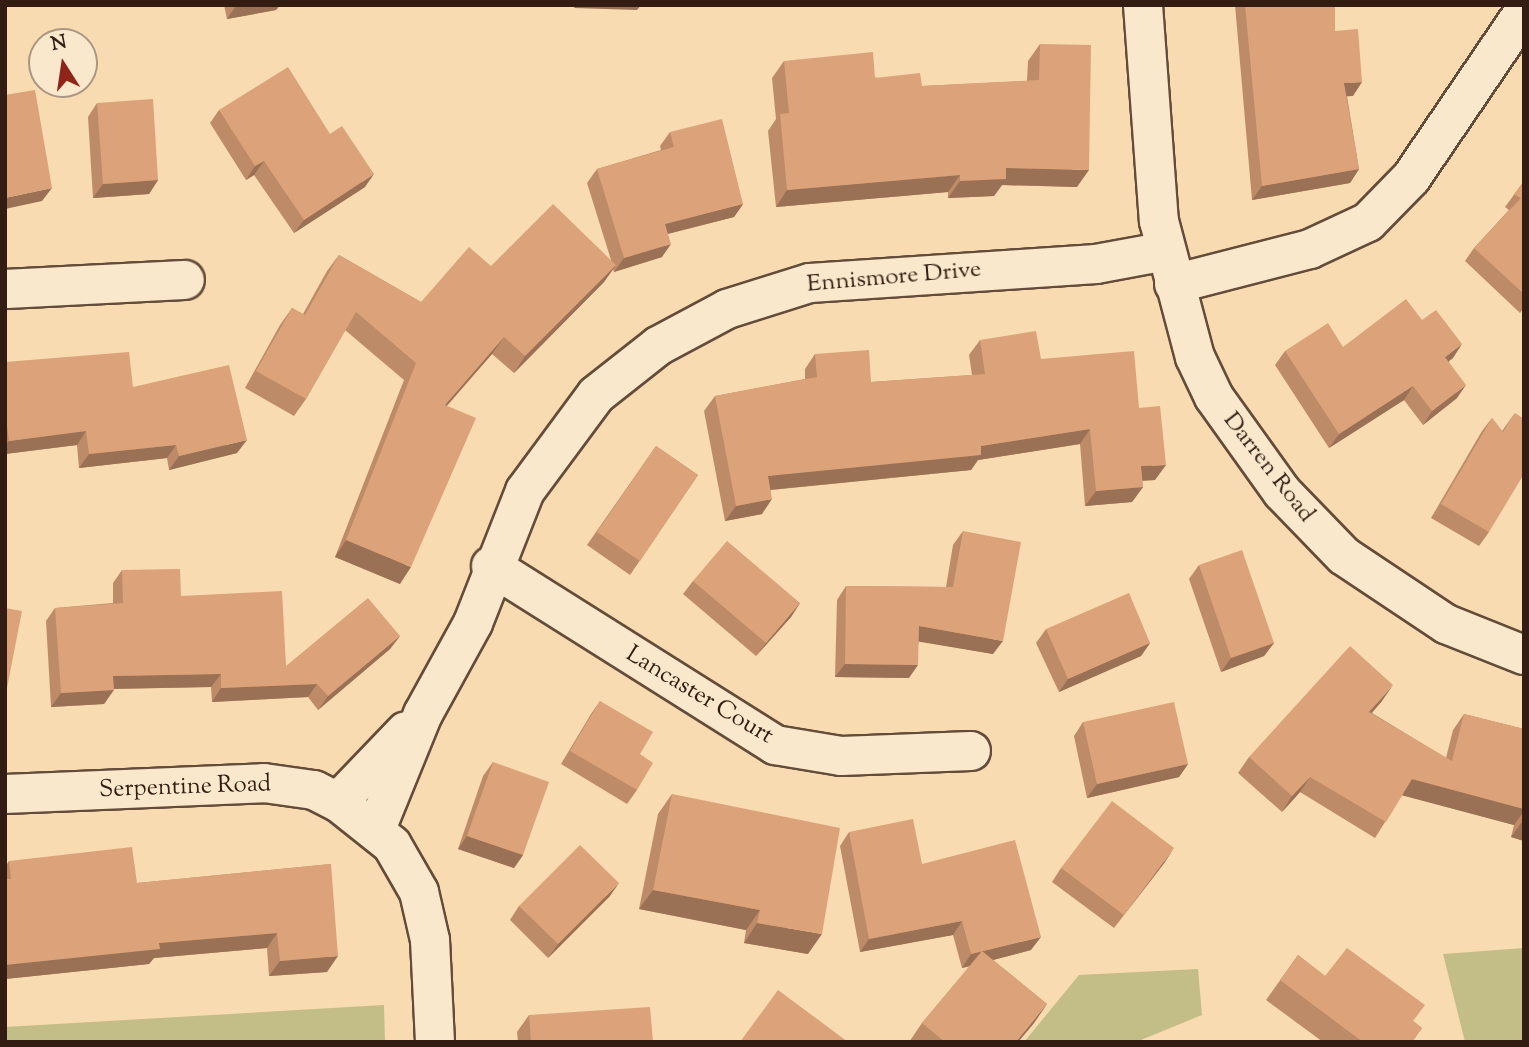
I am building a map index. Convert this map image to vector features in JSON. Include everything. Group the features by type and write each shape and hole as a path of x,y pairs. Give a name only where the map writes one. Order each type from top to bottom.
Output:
{"street":[{"name":"Darren Road","path":"1143,5 1153,186 1170,267 1195,357 1224,413 1282,492 1331,545 1446,624 1524,655"},
{"name":"Ennismore Drive","path":"376,829 422,714 473,622 491,566 548,453 596,395 658,345 727,309 810,283 1096,264 1170,267 1310,249 1368,222 1411,178 1524,12"},
{"path":"5,289 185,281"},
{"name":"Lancaster Court","path":"491,566 775,745 841,756 971,751"},
{"name":"Ennismore Drive","path":"338,802 422,714"},
{"name":"Serpentine Road","path":"5,794 264,783 314,790 338,802 376,829 407,867 426,914 435,1042"}],"shaded area":[{"path":"1524,948 1524,1042 1465,1042 1443,954"},
{"path":"1198,969 1202,1015 1136,1042 1024,1042 1079,975"},
{"path":"384,1005 385,1042 5,1042 5,1027"}],"building":[{"path":"1245,5 1335,5 1335,31 1358,29 1362,82 1344,83 1359,169 1262,186"},
{"path":"1040,44 1091,45 1089,170 1006,168 1006,179 960,181 960,175 787,190 780,114 789,113 784,61 873,52 875,78 920,73 922,86 1039,80"},
{"path":"288,67 330,134 342,126 374,174 304,220 264,161 255,166 219,110"},
{"path":"28,91 28,98 36,98 52,188 5,198 5,95"},
{"path":"153,99 158,180 103,184 97,103"},
{"path":"722,119 743,204 665,224 671,244 624,258 597,169 674,147 670,132"},
{"path":"1524,181 1524,294 1474,248 1521,198 1514,194"},
{"path":"553,204 616,265 525,356 504,337 445,405 476,418 411,567 346,540 416,363 356,312 306,399 256,371 292,308 305,315 339,255 421,302 469,247 491,266"},
{"path":"1406,299 1422,320 1436,310 1462,344 1445,357 1466,385 1432,411 1413,386 1339,434 1285,351 1328,323 1343,347"},
{"path":"1036,331 1041,359 1134,351 1139,408 1160,406 1166,465 1141,466 1143,487 1096,491 1090,429 981,446 981,455 768,476 772,499 736,506 715,396 817,377 815,354 869,350 871,382 985,374 980,340"},
{"path":"129,352 133,387 229,365 247,440 179,456 176,445 89,454 86,431 9,441 5,411 5,362"},
{"path":"1515,413 1524,419 1524,474 1489,532 1441,504 1492,418 1503,432"},
{"path":"656,446 698,475 640,561 597,532"},
{"path":"963,531 1021,542 1003,641 919,626 918,665 845,664 846,586 953,587"},
{"path":"727,541 800,603 766,643 693,581"},
{"path":"1242,550 1274,643 1231,658 1199,565"},
{"path":"180,569 181,596 282,591 286,666 368,598 400,636 328,696 317,684 221,688 221,674 113,676 114,690 61,693 55,608 123,603 122,570"},
{"path":"1129,593 1150,643 1068,679 1046,629"},
{"path":"5,608 22,611 7,688 5,688"},
{"path":"1350,646 1393,685 1369,712 1452,761 1464,714 1524,729 1524,809 1412,779 1386,822 1310,777 1292,796 1249,757"},
{"path":"600,701 653,732 640,754 653,763 637,790 570,751"},
{"path":"1174,702 1188,764 1097,784 1083,722"},
{"path":"493,762 549,782 523,855 467,836"},
{"path":"672,794 840,828 822,934 757,923 760,910 653,890"},
{"path":"1112,801 1174,848 1124,915 1061,868"},
{"path":"913,819 922,864 1015,840 1041,937 971,954 962,921 869,939 849,832"},
{"path":"580,845 619,883 558,944 519,906"},
{"path":"132,847 137,883 331,864 338,956 280,961 277,933 159,943 160,949 5,965 5,879 11,879 9,861"},
{"path":"1347,948 1425,1005 1413,1021 1422,1028 1412,1042 1363,1042 1280,980 1298,955 1325,976"},
{"path":"982,951 1047,1004 1016,1042 945,1042 922,1023"},
{"path":"778,990 848,1042 740,1042"},
{"path":"650,1007 653,1042 531,1042 529,1015"}]}
